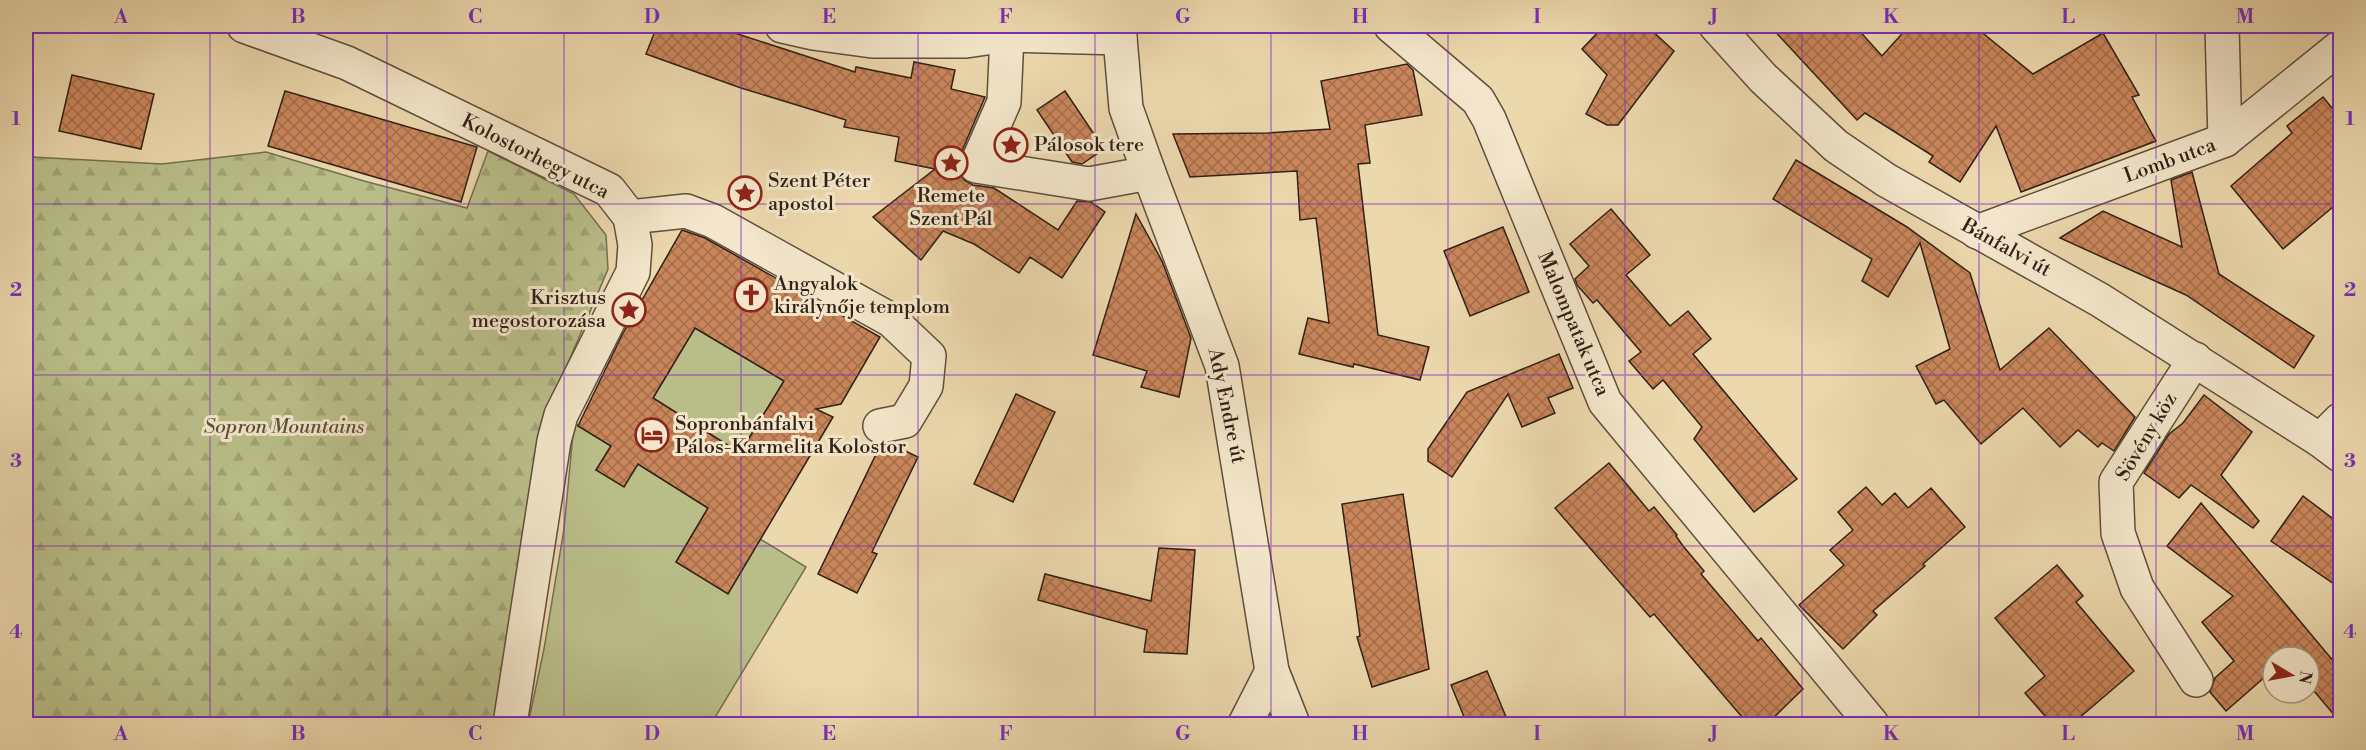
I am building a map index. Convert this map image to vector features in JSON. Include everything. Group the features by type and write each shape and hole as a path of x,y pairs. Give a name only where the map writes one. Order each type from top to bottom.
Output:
{"street":[{"name":"Kolostorhegy utca","path":"244,26 347,63 609,190 630,217 635,245 633,272 561,415 554,441 510,724"},
{"path":"782,26 813,33 872,41 966,41 1007,35 1119,32"},
{"name":"Malompatak utca","path":"1391,26 1478,100 1489,119 1605,402 1872,724"},
{"name":"Bánfalvi út","path":"1716,26 1762,78 1836,146 1886,180 2100,300 2194,359 2334,438"},
{"path":"2222,26 2225,140"},
{"name":"Ady Endre út","path":"1119,32 1126,108 1222,366 1272,671 1293,724"},
{"path":"1007,35 1004,102 976,166 1089,184 1149,173"},
{"name":"Lomb utca","path":"1977,232 2225,140 2340,47"},
{"path":"630,217 686,211 713,221 891,320 929,356 927,386 905,421 880,426"},
{"name":"Sövény köz","path":"2194,359 2116,482 2118,533 2138,588 2196,680"},
{"path":"1245,724 1272,671"}],"green space":[{"name":"Sopron Mountains","path":"488,151 574,194 606,235 608,269 563,375 500,724 26,724 26,167 32,157 162,164 266,152 467,208"},
{"path":"695,328 784,381 740,453 653,398"},
{"path":"574,423 611,446 596,470 638,464 708,508 676,562 728,593 760,539 806,567 711,724 528,724 544,649 564,529"}],"building":[{"path":"657,26 713,26 855,72 856,67 911,78 914,62 955,70 951,89 985,97 959,158 958,170 964,180 973,185 994,188 1058,230 1077,201 1091,202 1105,212 1062,278 1030,257 1019,273 974,244 943,231 921,260 873,217 935,169 895,161 899,137 844,127 846,120 741,88 646,54"},
{"path":"1604,26 1647,26 1674,51 1618,125 1607,125 1586,114 1607,75 1582,49"},
{"path":"1770,26 1855,26 1882,56 1909,26 1974,26 2033,74 2103,33 2139,95 2132,97 2156,141 2021,192 1996,126 1960,182 1929,162 1933,156 1865,113 1857,120"},
{"path":"1407,64 1413,70 1422,115 1365,125 1370,163 1358,164 1378,335 1429,347 1420,380 1299,354 1308,318 1329,323 1316,218 1300,220 1297,171 1190,177 1173,134 1267,133 1330,129 1321,81"},
{"path":"72,75 154,94 141,149 59,131"},
{"path":"285,91 477,147 461,202 268,146"},
{"path":"1065,91 1104,149 1082,164 1072,162 1037,110"},
{"path":"2323,97 2340,118 2340,201 2283,249 2231,186 2292,133 2287,126"},
{"path":"1796,160 1907,227 1970,273 2000,370 2049,328 2135,417 2114,451 2102,443 2098,447 2078,430 2060,447 2023,408 1981,444 1944,400 1936,404 1916,366 1950,349 1920,243 1888,297 1862,281 1872,259 1773,199"},
{"path":"2192,172 2219,274 2314,336 2294,368 2186,295 2060,238 2103,211 2182,247 2171,180"},
{"path":"1611,209 1650,255 1626,275 1670,326 1688,311 1711,339 1693,354 1797,479 1754,512 1694,439 1702,427 1663,380 1653,389 1629,361 1641,352 1597,300 1593,303 1577,285 1575,279 1589,266 1570,244"},
{"path":"1136,214 1162,261 1191,338 1179,397 1141,387 1147,371 1093,355"},
{"path":"1503,227 1529,292 1470,316 1444,251"},
{"name":"Sopronbánfalvi Pálos-Karmelita Kolostor","path":"682,230 705,238 880,337 841,404 816,409 833,417 728,594 676,562 708,508 638,464 624,487 596,470 611,446 578,426 622,335","holes":["695,328 784,381 740,453 653,398"]},
{"path":"1559,354 1573,388 1548,398 1555,413 1522,427 1508,394 1452,477 1428,461 1428,449 1467,392"},
{"path":"1016,394 1055,412 1013,502 974,484"},
{"path":"2204,395 2252,432 2221,475 2259,521 2253,528 2191,485 2179,498 2144,473 2169,434 2183,423"},
{"path":"889,443 918,457 872,552 877,554 857,593 818,574 881,444"},
{"path":"1609,463 1649,511 1654,507 1704,571 1701,574 1758,641 1761,638 1803,689 1767,724 1748,724 1654,614 1650,617 1555,508"},
{"path":"1866,487 1882,505 1895,493 1908,508 1931,488 1965,527 1923,564 1925,566 1873,611 1877,615 1843,649 1799,605 1844,565 1830,550 1853,530 1838,512"},
{"path":"1403,494 1429,669 1372,687 1357,637 1360,636 1342,504"},
{"path":"2303,496 2340,524 2340,588 2271,541"},
{"path":"2201,503 2320,645 2261,645 2261,680 2226,711 2210,692 2215,678 2234,661 2202,622 2233,596 2167,546"},
{"path":"1159,548 1195,550 1187,654 1144,652 1147,630 1038,600 1045,574 1151,601"},
{"path":"2057,565 2083,596 2076,602 2134,671 2072,724 2052,724 2025,693 2045,676 1995,618"},
{"path":"2321,646 2340,669 2340,722 2321,699"},
{"path":"1487,671 1509,724 1467,724 1451,685"}],"place":[{"name":"Pálosok tere","path":"1011,145"},
{"name":"Remete Szent Pál","path":"951,163"},
{"name":"Szent Péter apostol","path":"745,193"},
{"name":"Angyalok királynője templom","path":"751,295"},
{"name":"Krisztus megostorozása","path":"629,310"},
{"name":"Sopronbánfalvi Pálos-Karmelita Kolostor","path":"652,435"}]}
